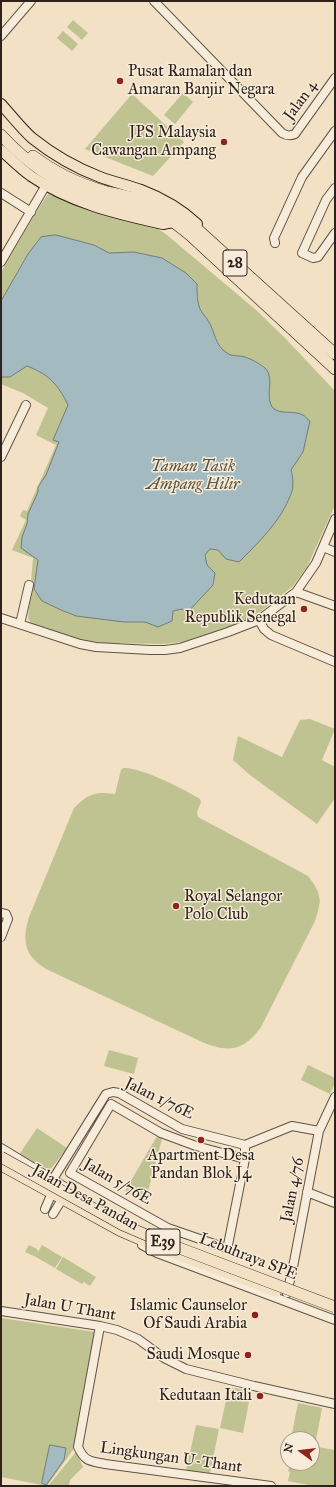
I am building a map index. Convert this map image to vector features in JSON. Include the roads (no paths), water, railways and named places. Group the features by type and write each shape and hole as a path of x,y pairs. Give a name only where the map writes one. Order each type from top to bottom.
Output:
{"highway":[{"name":"28","path":"1,125 19,144 48,166 173,222 190,235 335,369"},
{"name":"28","path":"1,135 30,163 55,179 86,194 155,204 177,215 196,228 335,354"},
{"name":"Lebuhraya SPE","path":"1,1157 123,1225 158,1240 335,1308"},
{"name":"Lebuhraya SPE","path":"1,1166 121,1231 335,1314"}],"main road":[{"path":"1,104 31,137 48,150 66,161 100,177 141,190 167,202 184,212 199,225 214,244"},
{"path":"1,150 19,166 46,185 85,204 163,224 173,222"}],"street":[{"path":"1,36 31,1"},
{"name":"Jalan 4","path":"154,1 276,128 286,136 295,134 335,78"},
{"path":"275,243 274,238 302,177 335,131"},
{"path":"1,262 46,185"},
{"path":"335,188 326,200 302,254 314,258 318,257 335,233"},
{"path":"1,193 31,212"},
{"path":"1,457 26,405"},
{"path":"1,618 85,646 165,650 180,648 259,620 296,592 316,563 335,520"},
{"path":"323,547 335,552"},
{"path":"20,624 29,586"},
{"path":"296,592 335,606"},
{"path":"259,620 264,629 271,635 335,662"},
{"path":"1,913 6,914 8,919 1,937"},
{"name":"Jalan 1/76E","path":"53,1179 106,1094 112,1092 119,1093 182,1128 245,1145"},
{"name":"Jalan 4/76","path":"287,1290 319,1131 335,1097"},
{"name":"Jalan 5/76E","path":"110,1104 161,1133 196,1146 245,1159 228,1245 226,1248 168,1228 71,1174 71,1170 110,1104"},
{"path":"245,1159 245,1145 292,1126 319,1131"},
{"name":"Jalan Desa Pandan","path":"1,1148 114,1215 164,1239 287,1290 335,1308"},
{"name":"Jalan Desa Pandan","path":"1,1166 61,1201 157,1253 335,1320"},
{"path":"307,1192 335,1203"},
{"path":"45,1209 51,1195"},
{"path":"54,1214 61,1201"},
{"path":"255,1290 280,1298 287,1290"},
{"path":"287,1290 287,1299 319,1314"},
{"name":"Jalan Desa Pandan","path":"287,1290 335,1302"},
{"name":"Jalan U Thant","path":"1,1311 117,1330 138,1339 164,1358 186,1369 335,1404"},
{"name":"Lingkungan U-Thant","path":"100,1326 78,1447 84,1458 91,1462 271,1486"}],"water":[{"name":"Taman Tasik Ampang Hilir","path":"56,235 94,245 109,253 134,252 162,258 186,273 197,284 200,309 209,322 220,347 229,354 243,356 266,369 270,378 269,399 273,408 279,411 304,415 310,421 303,452 291,470 293,482 292,491 287,504 275,522 262,539 239,562 226,559 218,550 210,549 205,555 207,565 215,573 213,585 187,613 182,609 173,611 172,621 158,627 145,622 124,622 76,616 42,601 34,589 38,560 21,548 22,537 27,524 28,514 38,492 38,487 46,475 59,442 53,440 68,405 60,391 47,376 27,366 10,377 1,377 1,301 28,254 41,237"},
{"path":"50,1445 66,1448 64,1460 46,1485 42,1483"}],"place":[{"name":"Pusat Ramalan dan Amaran Banjir Negara","path":"120,81"},
{"name":"JPS Malaysia Cawangan Ampang","path":"224,142"},
{"name":"Kedutaan Republik Senegal","path":"304,609"},
{"name":"Royal Selangor Polo Club","path":"176,906"},
{"name":"Apartment Desa Pandan Blok J4","path":"201,1140"},
{"name":"Islamic Caunselor Of Saudi Arabia","path":"255,1315"},
{"name":"Saudi Mosque","path":"248,1355"},
{"name":"Kedutaan Itali","path":"260,1396"}]}
